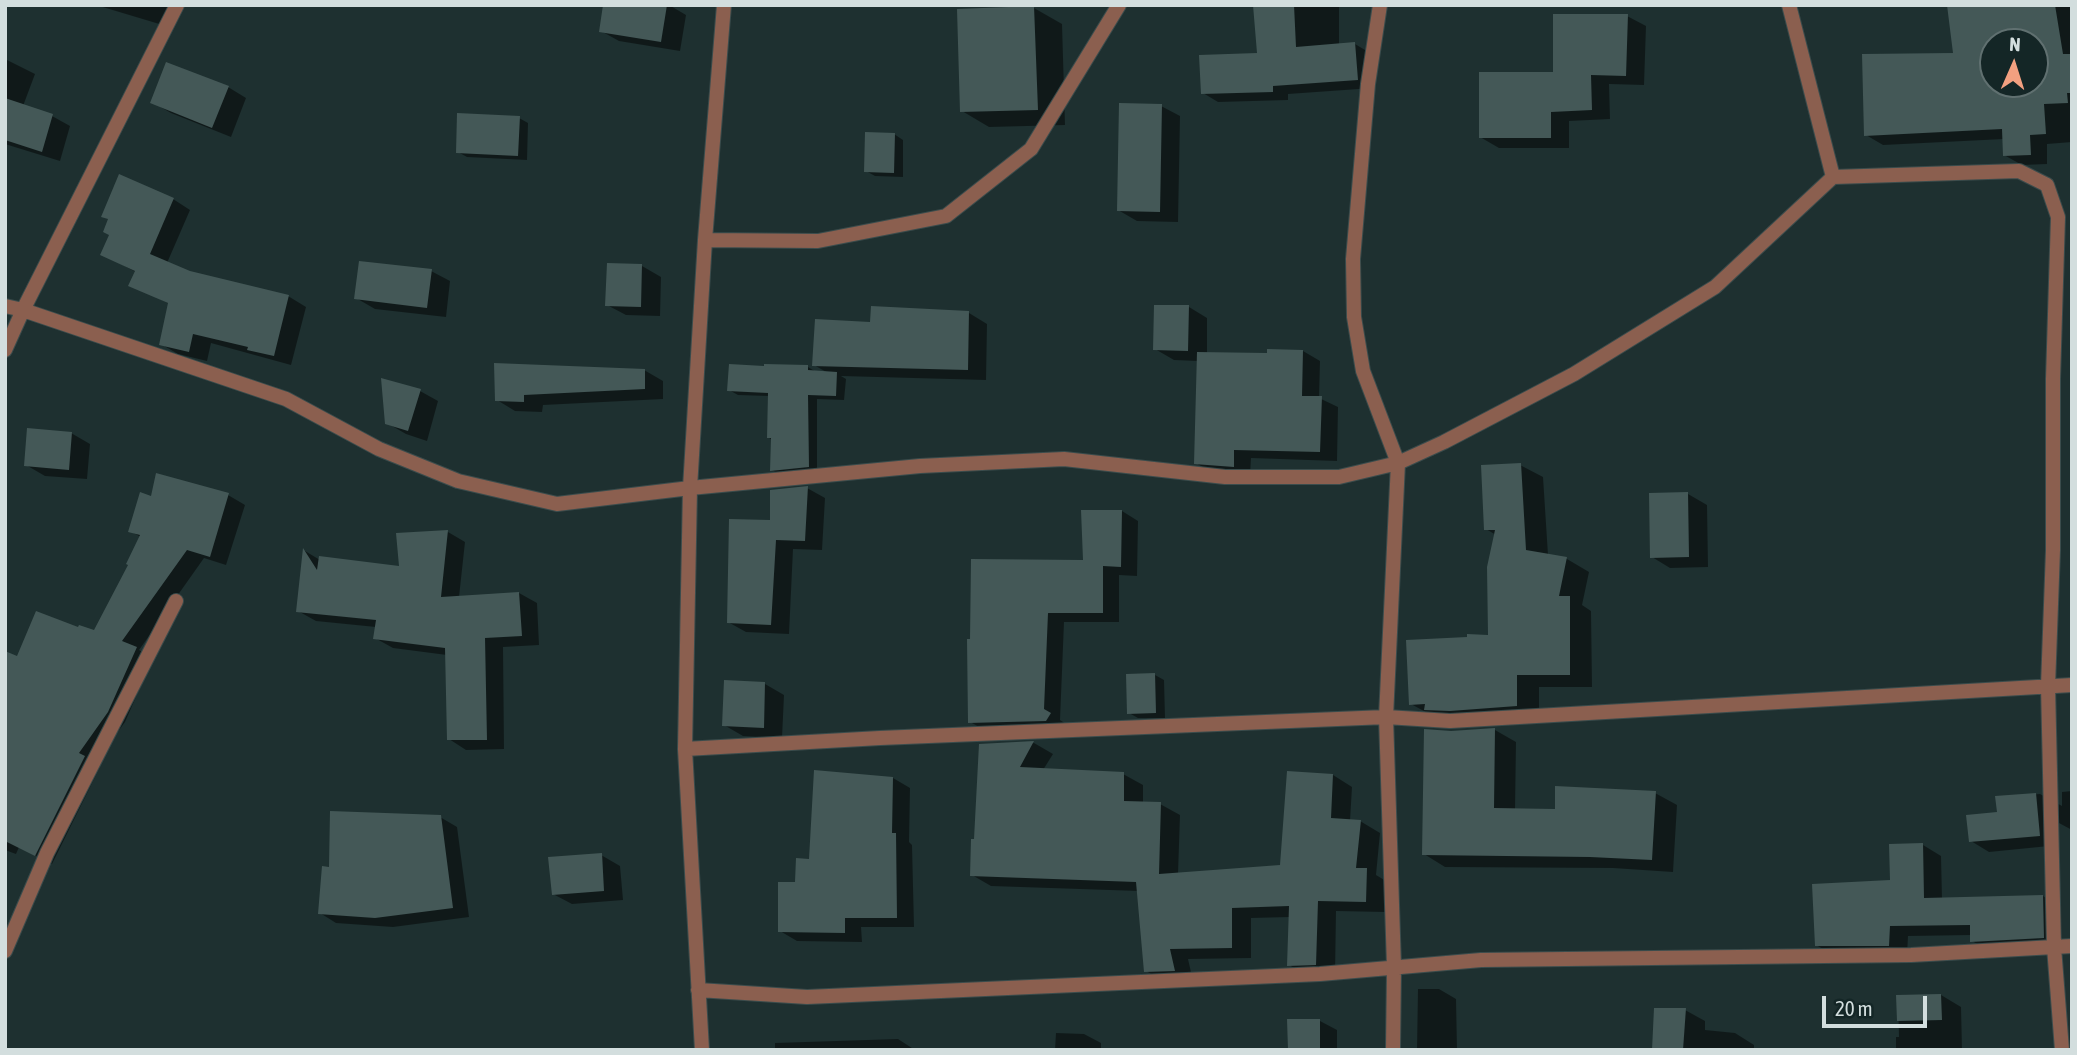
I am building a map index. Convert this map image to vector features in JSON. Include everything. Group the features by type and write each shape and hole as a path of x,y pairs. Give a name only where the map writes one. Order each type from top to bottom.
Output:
{"street":[{"path":"5,350 177,5"},
{"path":"702,1050 685,750 690,488 705,240 724,5"},
{"path":"705,240 818,241 946,216 1031,149 1119,5"},
{"path":"1380,5 1358,177 1353,258 1354,317 1363,371 1398,463 1386,717 1394,967 1393,1050"},
{"path":"1788,5 1833,177"},
{"path":"5,306 286,399 380,449 458,481 556,504 920,466 1063,459 1225,477 1339,477 1398,463 1574,374 1715,287 1833,177 2019,171 2047,185 2058,217 2053,379 2053,550 2048,685 2054,947 2062,1050"},
{"path":"5,951 47,853 176,601"},
{"path":"685,750 880,738 1386,717 1450,721 2072,685"},
{"path":"698,990 807,997 1320,974 1481,960 1911,955 2072,946"}],"building":[{"path":"603,5 667,5 661,42 599,32"},
{"path":"1253,5 1294,5 1296,47 1355,42 1358,80 1273,86 1273,92 1201,94 1199,55 1257,53"},
{"path":"1947,5 2055,5 2063,54 2072,54 2072,93 2067,93 2068,103 2044,104 2046,134 2030,135 2031,155 2003,156 2002,129 1864,136 1862,54 1953,53"},
{"path":"1034,6 1038,110 960,112 957,9"},
{"path":"1553,14 1628,14 1626,76 1591,75 1592,110 1551,112 1551,138 1479,138 1479,72 1553,72"},
{"path":"166,62 229,86 212,128 150,103"},
{"path":"5,98 53,114 42,152 5,140"},
{"path":"1119,103 1162,104 1160,212 1117,211"},
{"path":"457,113 520,116 518,156 456,153"},
{"path":"865,132 895,133 894,173 864,172"},
{"path":"119,174 174,198 150,254 190,271 289,295 274,356 193,334 189,352 159,345 168,303 128,286 135,271 100,255 109,235 103,232 108,219 101,217"},
{"path":"359,261 432,269 427,308 354,299"},
{"path":"607,263 642,264 641,307 605,306"},
{"path":"1154,305 1189,305 1188,351 1153,350"},
{"path":"871,306 969,311 968,370 812,366 815,319 870,322"},
{"path":"1267,349 1303,350 1302,396 1322,396 1320,452 1234,450 1234,467 1194,464 1197,352 1267,353"},
{"path":"494,363 645,369 645,389 524,395 524,402 495,401"},
{"path":"729,364 808,365 808,370 837,372 836,396 808,395 809,467 770,471 771,438 767,438 768,393 727,391"},
{"path":"381,378 421,389 408,431 385,424"},
{"path":"27,428 72,432 69,470 24,466"},
{"path":"1521,463 1526,550 1567,557 1559,596 1570,596 1570,675 1517,675 1517,706 1450,711 1424,710 1425,704 1409,705 1406,640 1467,637 1467,634 1488,635 1487,567 1495,530 1484,530 1481,465"},
{"path":"156,473 229,493 210,557 187,550 122,641 137,647 108,712 79,753 85,756 35,856 5,841 5,651 17,656 36,611 78,627 79,625 94,630 128,565 126,564 140,535 128,532 140,492 151,496"},
{"path":"808,486 805,541 776,540 771,625 727,623 729,519 770,520 770,490"},
{"path":"1688,492 1689,557 1650,558 1649,493"},
{"path":"1081,510 1122,510 1121,567 1103,566 1103,613 1048,613 1044,709 1051,713 1046,721 968,723 967,639 970,639 971,559 1083,560"},
{"path":"448,530 441,597 519,592 522,636 485,638 487,740 447,740 445,648 373,639 376,620 296,612 303,548 317,570 319,556 399,566 396,533"},
{"path":"1155,673 1156,713 1127,714 1126,674"},
{"path":"724,680 765,682 764,728 722,726"},
{"path":"1495,728 1494,808 1555,809 1555,786 1656,791 1652,860 1422,855 1424,729 1451,731"},
{"path":"1034,741 1020,767 1124,772 1124,801 1161,802 1159,874 1280,865 1287,771 1333,774 1331,818 1361,820 1356,868 1367,868 1366,902 1318,901 1316,965 1287,966 1289,906 1232,908 1232,948 1170,949 1175,971 1144,972 1136,882 970,876 979,744"},
{"path":"814,770 893,777 892,833 896,833 897,918 845,918 845,933 778,932 778,882 795,882 796,858 809,859"},
{"path":"2036,793 2040,836 1969,842 1966,815 1997,812 1995,796"},
{"path":"330,811 441,815 453,908 375,918 318,914 322,866 329,867"},
{"path":"1923,843 1924,898 2043,895 2044,938 1970,942 1970,925 1890,926 1889,946 1815,946 1812,884 1890,880 1889,844"},
{"path":"602,853 604,891 552,895 548,857"},
{"path":"1941,994 1942,1020 1897,1021 1896,995"},
{"path":"1654,1008 1686,1008 1683,1050 1652,1050"},
{"path":"1287,1019 1320,1019 1320,1050 1288,1050"}]}
